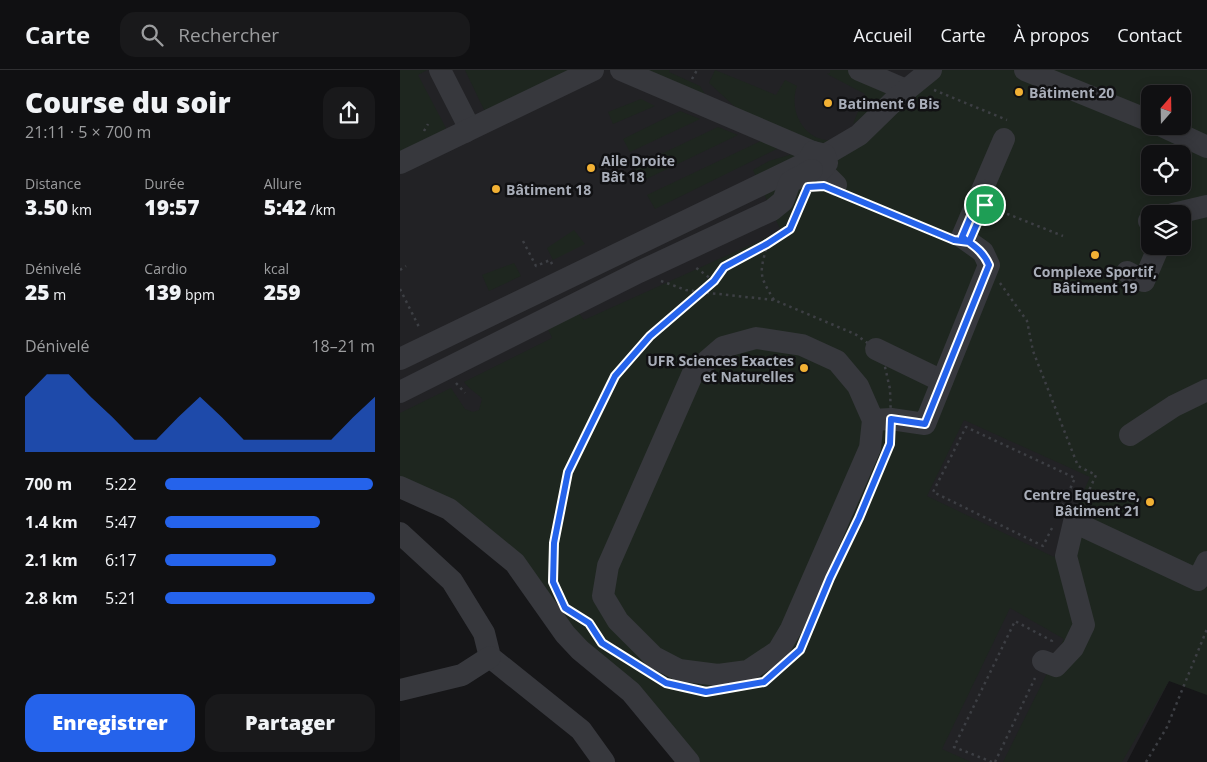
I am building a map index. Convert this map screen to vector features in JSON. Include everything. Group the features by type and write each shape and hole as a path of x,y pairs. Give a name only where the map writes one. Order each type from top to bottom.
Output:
{"street":[{"path":"440,70 467,123 465,132"},
{"path":"400,163 593,70"},
{"path":"621,70 823,170"},
{"path":"859,70 909,87"},
{"path":"400,359 823,170 909,87 930,70"},
{"path":"1025,70 1141,117"},
{"path":"882,420 791,629 778,651 748,671 718,675 679,670 654,657 618,621 604,596 608,566 693,373 723,347 756,338 802,345 837,361 858,386 882,420 925,424 989,265 983,252 962,237 1007,130"},
{"path":"1181,135 1207,147"},
{"path":"400,392 678,254 772,210 783,200 790,182 823,170"},
{"path":"1191,210 1207,206"},
{"path":"1127,272 1144,280 1155,255"},
{"path":"876,349 942,380"},
{"path":"1130,435 1174,406 1207,390"},
{"path":"400,487 449,509 515,562 565,634 580,650 631,692 689,762"},
{"path":"1043,661 1056,666 1073,648 1084,625 1066,556 1067,518 1198,580 1207,562"},
{"path":"400,533 452,581 484,633 490,657 581,730 604,762"},
{"path":"400,690 462,675 490,657"}],"path":[{"path":"692,79 697,70"},
{"path":"909,87 926,86 1007,130"},
{"path":"823,170 954,240 969,242"},
{"path":"976,204 985,205 1063,236"},
{"path":"797,212 790,229 767,244 724,267 714,281 650,336 615,376 568,472 554,543 553,582 565,608 589,623 602,643 666,683 706,692 764,682 800,650 890,444 882,420"},
{"path":"524,241 536,266"},
{"path":"767,244 760,272 762,281 774,300"},
{"path":"678,254 714,281"},
{"path":"989,265 1027,321 1033,351 1078,466 1096,475 1067,518 1043,546 933,492 966,427 1075,478 1067,518"},
{"path":"400,270 406,266"},
{"path":"400,289 428,346"},
{"path":"686,290 700,292"},
{"path":"1015,621 1052,641 1043,661 994,762 954,746 1015,621"},
{"path":"1146,762 1167,727 1207,629"}],"shaded area":[{"name":"UFR Sciences Exactes et Naturelles","path":"400,70 1207,70 1169,681 1127,762 691,762 515,562 400,489"},
{"path":"400,70 427,70 418,75 448,132 400,155"},
{"path":"465,70 576,70 486,114"},
{"path":"633,70 670,70 669,72 700,86 711,104"},
{"path":"715,70 776,95 785,80 797,86 795,109 805,129 818,138 834,141 817,147 746,117 709,83"},
{"path":"830,70 859,70 897,86 882,102 853,124 865,94 827,74 830,73"},
{"name":"UFR Sciences Exactes et Naturelles","path":"931,70 1207,70 1207,695 1169,681 1122,762 1003,762 1064,639 1010,608 942,749 971,762 701,762 631,692 515,562 400,487 400,413 451,388 465,409 473,412 479,410 482,399 464,382 552,338 547,327 578,312 584,320 781,231 753,170 769,161 809,149 820,156","holes":["964,420 1090,477 1054,557 927,496"]},
{"path":"641,99 655,106 613,124 608,112"},
{"path":"680,111 700,119 630,152 623,139"},
{"path":"718,127 738,135 640,182 634,167"},
{"path":"769,137 785,145 655,209 647,195"},
{"path":"574,230 585,244 553,260 547,248"},
{"path":"514,263 521,276 489,291 482,275"}],"place":[{"name":"Bâtiment 20","path":"1019,92"},
{"name":"Batiment 6 Bis","path":"828,103"},
{"name":"Aile Droite Bât 18","path":"591,168"},
{"name":"Bâtiment 18","path":"496,189"},
{"name":"Complexe Sportif, Bâtiment 19","path":"1095,255"},
{"name":"UFR Sciences Exactes et Naturelles","path":"804,368"},
{"name":"Centre Equestre, Bâtiment 21","path":"1150,502"}],"route":[{"path":"985,205 969,242 954,240 824,186 808,187 790,229 767,244 724,267 714,281 650,336 615,376 568,472 554,543 553,582 565,608 589,623 602,643 633,664 666,683 706,692 764,682 800,650 890,444 891,419 925,424 989,265 983,252 969,242 962,237 976,204 985,205"}]}
